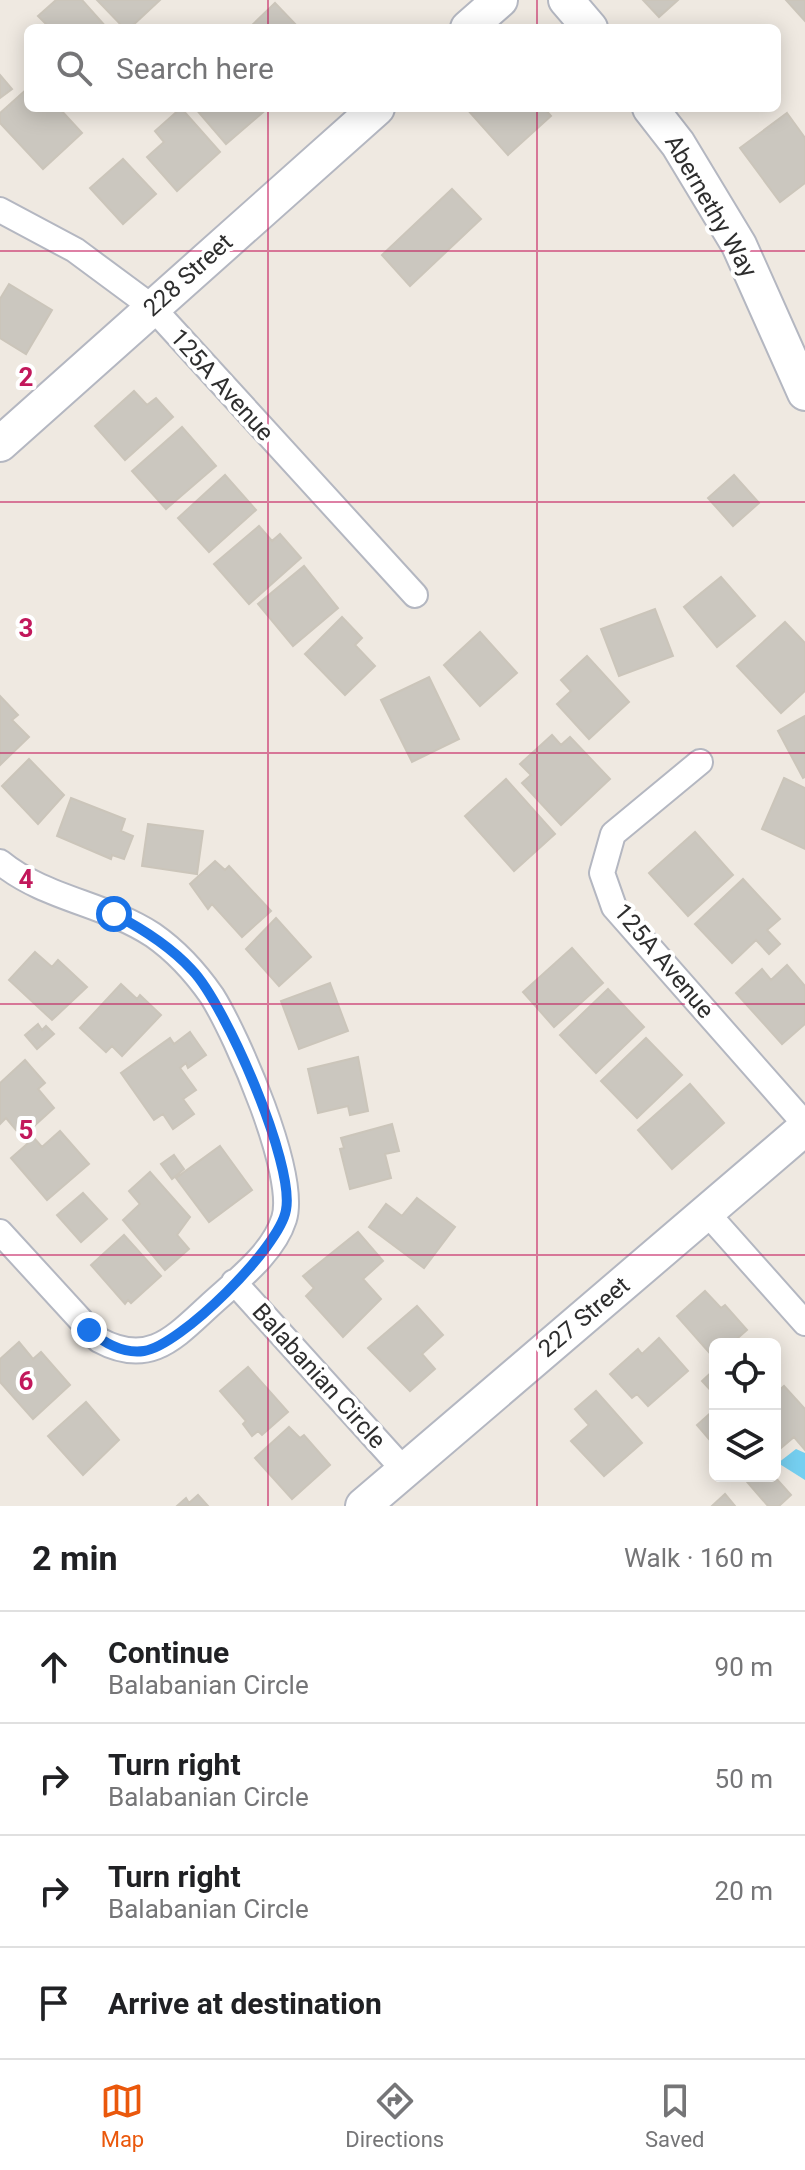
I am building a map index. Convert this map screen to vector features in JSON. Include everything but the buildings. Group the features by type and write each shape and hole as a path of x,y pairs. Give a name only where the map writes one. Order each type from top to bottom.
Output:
{"street":[{"path":"473,24 500,0"},
{"path":"566,0 587,24"},
{"name":"228 Street","path":"0,444 372,112"},
{"name":"Abernethy Way","path":"653,112 678,144 739,245 805,393"},
{"name":"125A Avenue","path":"0,210 75,250 152,307 415,595"},
{"name":"125A Avenue","path":"700,762 613,834 602,873 614,907 805,1126"},
{"name":"Balabanian Circle","path":"0,862 39,889 114,914 155,937 194,972 226,1020 274,1141 287,1189 287,1208 276,1236 234,1282 176,1337 143,1351 112,1347 89,1330 0,1232"},
{"name":"227 Street","path":"363,1506 805,1126"},
{"path":"707,1213 805,1323"},
{"name":"Balabanian Circle","path":"234,1282 404,1470"}],"water":[{"path":"796,1449 805,1453 805,1480 781,1465 781,1461"}],"route":[{"path":"89,1330 112,1347 129,1351 143,1351 176,1337 265,1252 283,1222 287,1208 287,1189 274,1141 226,1020 194,972 177,955 155,937 114,914"}]}
